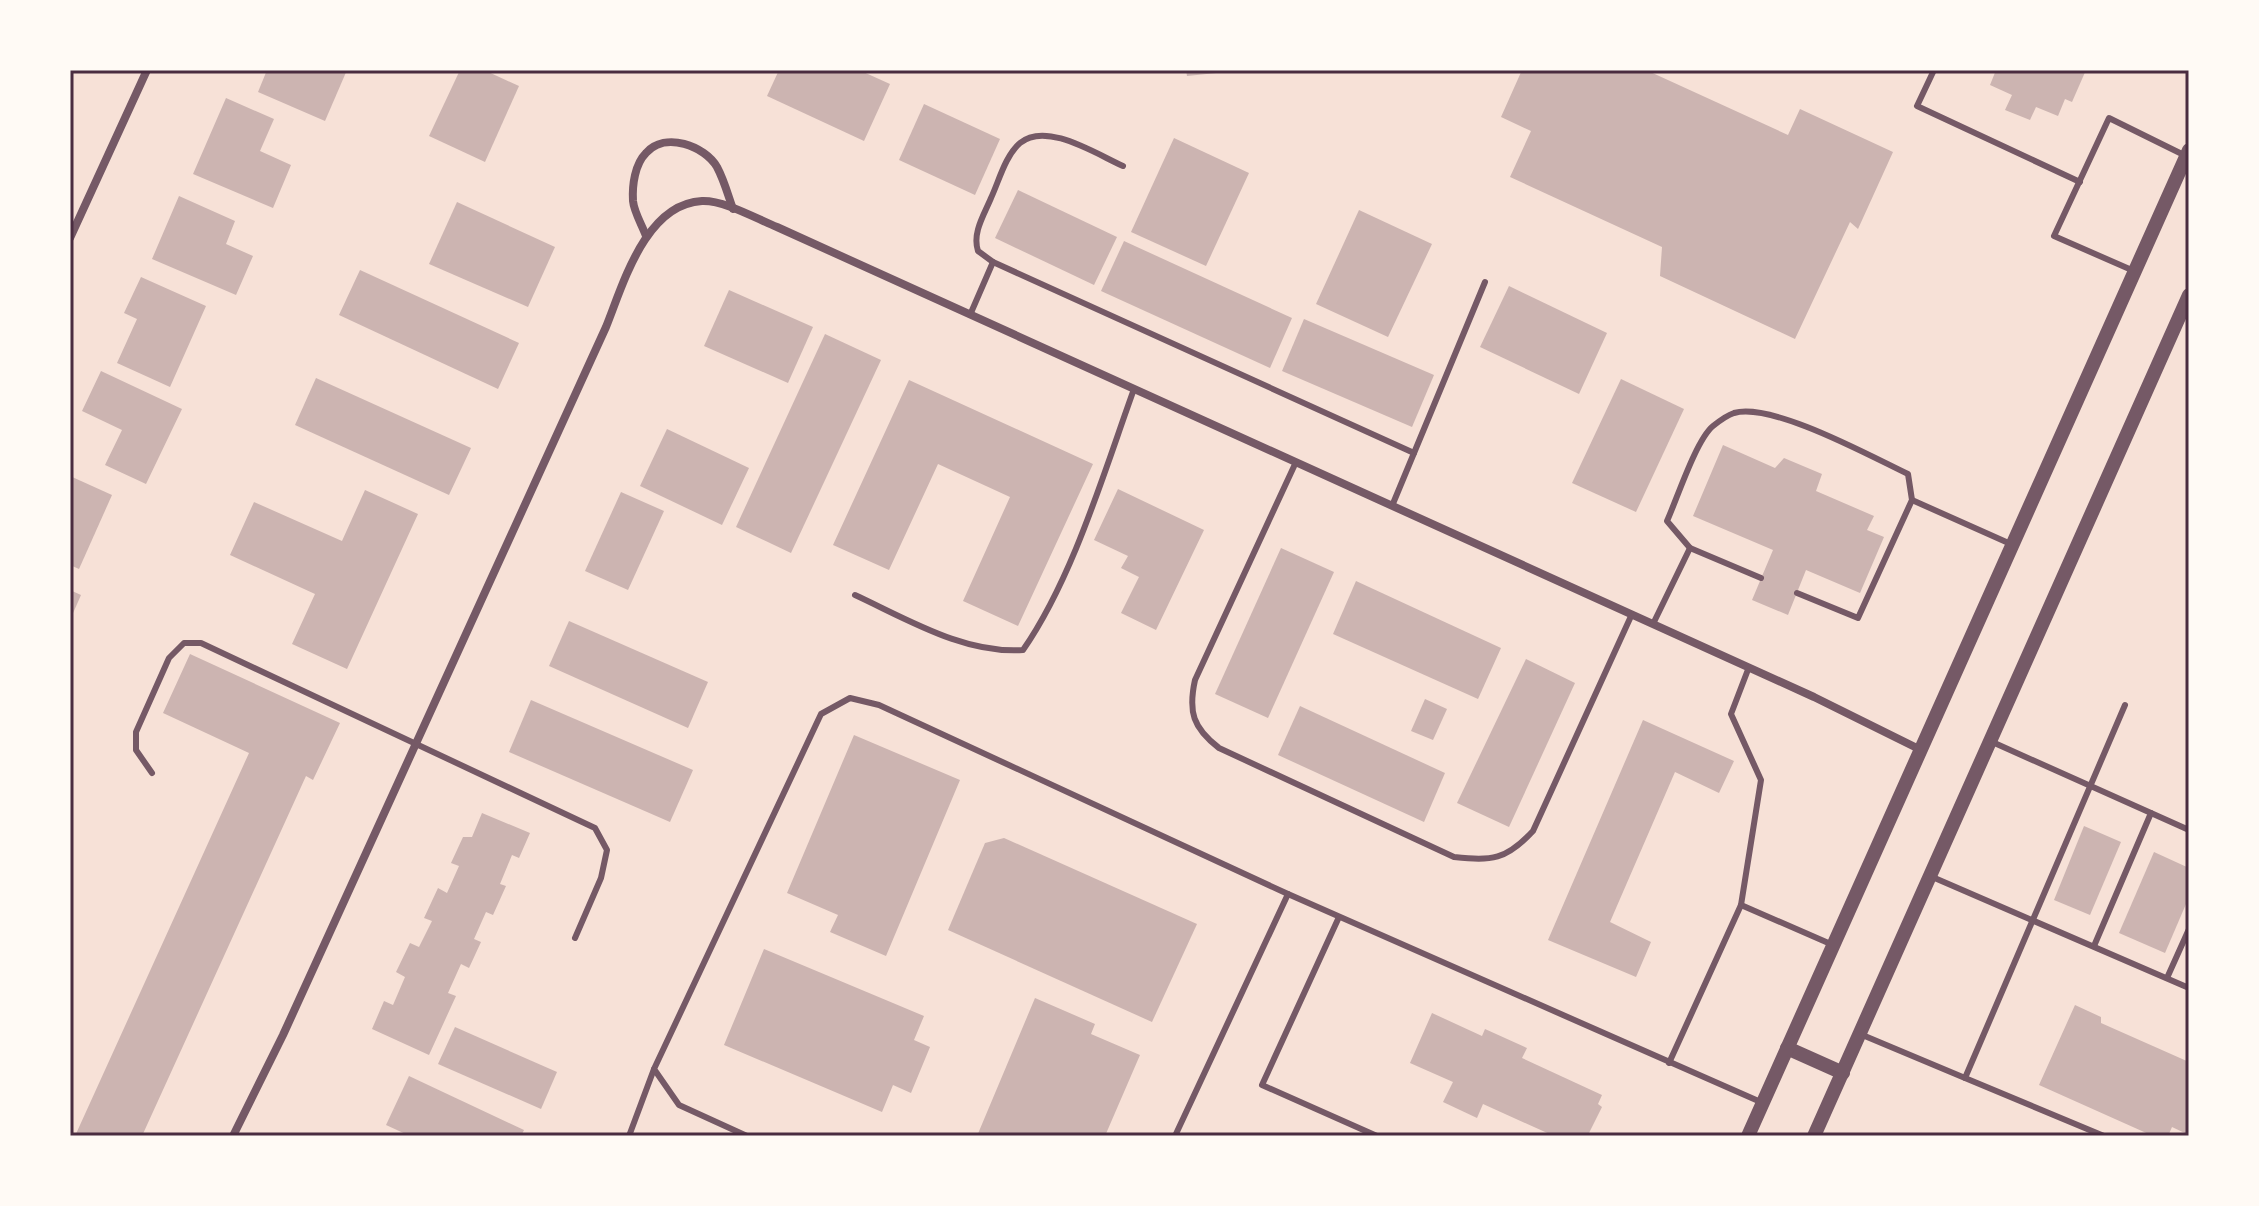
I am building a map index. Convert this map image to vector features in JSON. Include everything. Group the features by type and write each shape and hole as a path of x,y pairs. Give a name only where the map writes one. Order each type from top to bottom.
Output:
{"street":[{"path":"70,238 147,70"},
{"path":"646,236 633,203 635,174 646,152 660,144 675,142 704,152 717,166 733,209"},
{"path":"1748,1136 2188,153"},
{"path":"233,1136 283,1035 646,236 675,210 702,201 733,209 970,315 1749,667 1921,750"},
{"path":"1814,1136 2189,295"},
{"path":"1787,1048 1843,1073"}],"lane":[{"path":"1934,70 1917,106 2080,182"},
{"path":"2135,272 2054,236 2109,118 2188,153"},
{"path":"1123,166 1051,134 1034,136 1020,144 1009,158 976,235 978,251 993,262 1414,453"},
{"path":"970,315 993,262"},
{"path":"1392,506 1485,282"},
{"path":"855,595 964,643 999,652 1023,650 1042,623 1082,529 1134,389"},
{"path":"1761,578 1690,548 1667,521 1702,441 1711,427 1733,414 1751,412 1781,417 1908,474 1912,500 1858,618 1797,593"},
{"path":"1296,462 1195,680 1190,703 1196,721 1203,736 1219,748 1454,857 1477,860 1499,858 1516,849 1533,831 1632,614"},
{"path":"1912,500 2013,545"},
{"path":"1653,624 1690,548"},
{"path":"152,773 136,750 136,732 169,658 184,643 201,643 595,828 607,850 601,878 575,938"},
{"path":"1669,1063 1741,905 1761,780 1731,714 1749,667"},
{"path":"629,1136 654,1069 821,714 850,698 879,705 1339,917 1763,1103"},
{"path":"1965,1078 2125,705"},
{"path":"1990,741 2189,830"},
{"path":"2094,946 2151,813"},
{"path":"1930,876 2189,988"},
{"path":"1175,1136 1288,894"},
{"path":"1741,905 1834,945"},
{"path":"1339,917 1262,1085 1377,1136"},
{"path":"2167,978 2189,929"},
{"path":"1860,1034 2104,1136"},
{"path":"654,1069 679,1105 747,1136"}],"building":[{"path":"267,70 347,70 325,121 258,92"},
{"path":"460,70 484,70 519,86 485,162 429,136"},
{"path":"779,70 859,70 890,84 864,141 767,96"},
{"path":"1186,70 1226,70 1226,72 1187,76"},
{"path":"1522,70 1646,70 1788,135 1800,109 1893,152 1858,229 1850,222 1795,339 1660,276 1662,247 1510,177 1531,131 1501,117"},
{"path":"1996,70 2086,70 2072,102 2065,99 2058,116 2036,107 2030,120 2005,110 2012,95 1990,85"},
{"path":"226,98 274,119 260,151 291,165 273,208 193,174"},
{"path":"924,104 1000,139 975,195 899,160"},
{"path":"1174,138 1249,173 1206,266 1131,232"},
{"path":"1018,190 1117,237 1094,285 995,238"},
{"path":"179,196 235,221 226,244 253,256 236,295 152,259"},
{"path":"457,202 555,247 528,307 429,264"},
{"path":"1359,210 1432,244 1388,337 1316,304"},
{"path":"1124,241 1292,318 1270,368 1101,291"},
{"path":"360,270 519,343 498,389 339,315"},
{"path":"141,277 206,306 170,387 117,363 137,319 124,313"},
{"path":"1509,286 1607,333 1579,394 1480,347"},
{"path":"729,290 813,327 788,383 704,346"},
{"path":"1304,319 1434,375 1412,427 1282,371"},
{"path":"825,334 881,360 791,553 736,527"},
{"path":"101,371 182,409 146,484 105,465 122,430 82,411"},
{"path":"316,378 471,448 449,495 295,425"},
{"path":"1621,379 1684,409 1636,512 1572,483"},
{"path":"909,380 1093,464 1018,626 963,601 1010,497 938,464 889,570 833,545"},
{"path":"667,429 749,468 722,525 640,486"},
{"path":"1723,445 1775,468 1784,458 1822,474 1816,491 1874,516 1867,530 1884,537 1860,593 1806,570 1788,615 1752,600 1773,550 1693,516"},
{"path":"70,476 112,495 79,569 70,565"},
{"path":"1118,489 1204,530 1156,630 1121,613 1139,577 1121,568 1128,556 1094,540"},
{"path":"365,490 418,514 347,669 292,644 315,594 230,555 254,502 342,541"},
{"path":"621,492 664,511 628,590 585,571"},
{"path":"1281,548 1334,572 1268,718 1215,694"},
{"path":"1356,581 1501,648 1478,699 1333,634"},
{"path":"70,590 81,595 70,620"},
{"path":"569,621 708,682 688,728 549,666"},
{"path":"190,654 340,723 313,780 306,776 142,1136 75,1136 249,753 163,713"},
{"path":"1526,659 1575,683 1509,827 1457,803"},
{"path":"1425,699 1447,709 1433,740 1411,731"},
{"path":"531,700 693,770 670,822 509,752"},
{"path":"1300,706 1445,773 1424,822 1278,755"},
{"path":"1643,720 1734,761 1719,793 1675,772 1610,922 1651,942 1636,977 1548,940"},
{"path":"854,735 960,780 886,956 830,932 838,915 787,893"},
{"path":"482,813 530,833 519,858 512,855 500,884 506,886 493,915 486,912 474,939 481,942 469,968 461,964 448,993 456,996 429,1055 372,1029 384,1001 393,1005 405,977 396,972 410,943 419,947 432,921 424,918 438,888 447,893 459,866 451,863 463,837 472,837"},
{"path":"2084,826 2121,842 2090,915 2054,900"},
{"path":"1004,838 1197,924 1152,1022 948,930 985,843"},
{"path":"2154,852 2189,868 2189,897 2165,953 2119,933"},
{"path":"764,949 924,1016 914,1040 930,1047 911,1093 893,1085 882,1112 724,1045"},
{"path":"1035,998 1095,1024 1091,1034 1140,1055 1105,1136 977,1136"},
{"path":"2075,1005 2101,1017 2101,1023 2189,1062 2189,1135 2172,1127 2168,1136 2153,1136 2039,1085"},
{"path":"1432,1013 1482,1036 1485,1029 1527,1048 1522,1058 1602,1095 1598,1104 1602,1107 1589,1133 1586,1136 1554,1136 1483,1104 1477,1118 1443,1102 1453,1082 1410,1063"},
{"path":"455,1027 557,1072 541,1109 438,1064"},
{"path":"409,1076 524,1130 521,1136 410,1136 386,1125"}]}
